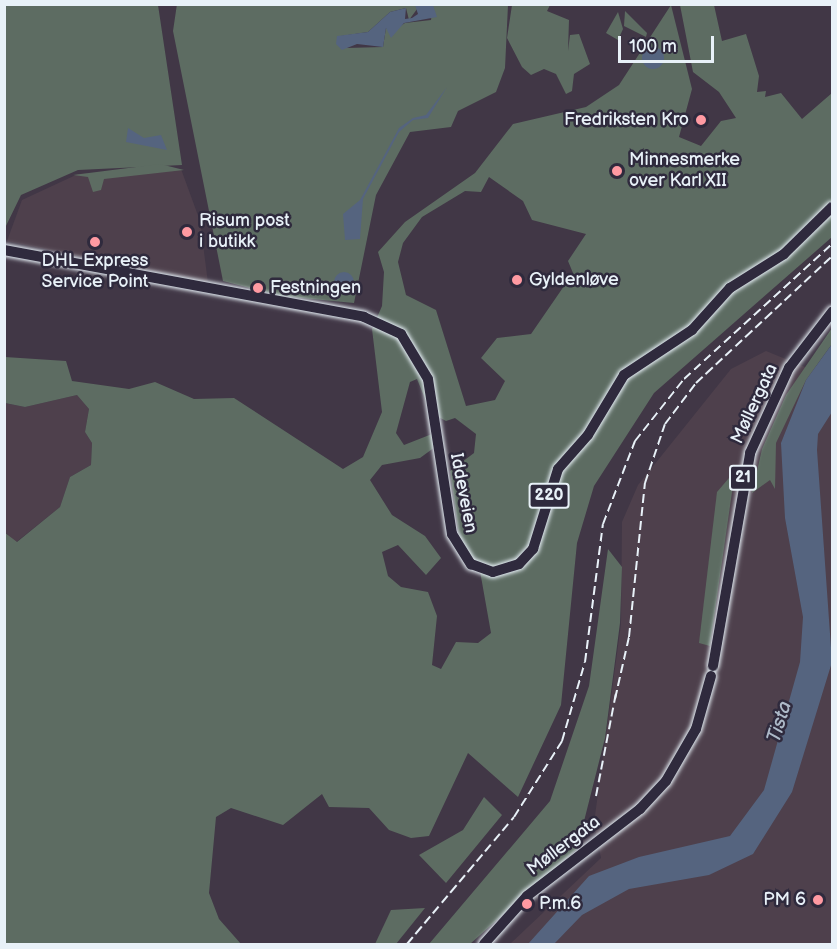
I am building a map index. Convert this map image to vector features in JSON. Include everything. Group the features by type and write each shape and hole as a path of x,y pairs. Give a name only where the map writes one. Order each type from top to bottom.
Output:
{"main road":[{"name":"Iddeveien","path":"4,250 364,317 401,334 428,379 452,534 471,564 493,572 519,564 533,549 558,469 588,435 624,375 682,338 730,288 784,254 832,207"},
{"name":"Møllergata","path":"484,945 504,920 666,781 696,729 712,671 750,453 789,368 832,312"}],"shaded area":[{"path":"181,169 200,221 208,283 7,241 22,200 78,174"},
{"path":"766,351 805,367 832,364 832,944 510,944 601,858 594,823 621,624 622,522 638,485 731,369"},
{"path":"77,395 89,409 85,432 92,443 91,465 70,477 60,507 15,543 5,532 4,403 25,407"}],"green space":[{"path":"177,4 420,5 409,20 406,8 390,12 368,32 341,36 346,48 383,47 386,28 391,32 405,23 431,20 433,5 508,5 505,68 496,92 458,111 451,127 410,132 376,195 354,303 280,296 223,281 173,31"},
{"path":"5,5 158,5 182,165 78,170 21,195 5,228"},
{"path":"512,5 550,5 547,11 569,20 568,51 570,35 579,34 590,64 574,74 572,91 566,94 556,74 544,69 531,75 522,67 507,38"},
{"path":"671,5 692,89 679,137 701,146 721,121 736,118 719,92 693,72 680,5 714,5 722,41 746,34 759,76 757,92 766,91 765,97 781,93 802,119 832,93 832,237 654,393 594,486 577,543 561,705 518,797 468,753 429,836 411,838 389,830 369,808 329,807 322,794 283,825 231,808 216,817 209,893 219,919 241,944 5,944 4,532 17,542 60,507 70,477 91,465 92,443 85,432 89,409 77,395 25,407 5,403 5,357 66,361 72,381 129,389 155,382 194,399 234,398 343,469 363,457 382,412 372,329 382,306 384,272 378,252 405,222 475,173 513,124 586,107 619,85","holes":["489,177 523,201 532,220 586,234 568,261 573,273 531,334 497,338 481,358 505,381 495,400 466,406 436,310 406,295 398,262 403,243 422,217 465,191 481,192","417,379 431,413 446,421 455,418 476,434 474,453 450,471 459,537 480,571 491,633 478,643 456,642 441,669 432,665 437,616 428,592 401,587 388,576 382,552 398,545 426,575 441,558 425,536 392,515 370,480 382,465 420,458 435,447 432,434 404,445 396,433 410,382"]},
{"path":"625,11 647,33 646,37 624,26"},
{"path":"618,12 623,29 618,40 606,33"},
{"path":"160,164 184,170 104,179 101,190 93,192 88,177 73,175"},
{"path":"832,328 832,344 806,380 776,443 775,489 770,480 752,493 762,449 786,395"},
{"path":"735,471 710,646 699,643 717,492"},
{"path":"608,549 622,567 620,623 605,738 577,849 470,944 429,944 550,801 589,686"},
{"path":"484,797 502,815 446,883 419,855 463,830"},
{"path":"425,908 396,944 375,944 391,910"}],"water":[{"path":"415,5 433,5 437,17 404,23 391,38 386,28 383,47 357,44 342,50 336,44 337,36 368,32 390,12 406,8 405,19 412,18 418,14"},
{"path":"653,47 661,50 664,58 661,66 653,69 645,66 642,58 645,50"},
{"path":"447,87 428,118 413,120 399,132 363,199 360,239 345,240 343,214 360,200 399,128 413,118 426,115"},
{"path":"128,128 144,138 161,135 167,150 126,142"},
{"path":"340,272 348,272 354,278 354,286 348,292 340,292 334,286 334,278"},
{"name":"Tista","path":"832,344 832,412 818,434 817,450 832,662 792,792 753,854 709,875 629,889 582,915 554,944 528,944 589,876 639,857 730,836 764,790 800,662 803,617 785,518 781,443 806,380"}],"railway":[{"path":"407,944 514,817 562,741 585,662 603,524 635,441 684,379 832,244"},
{"path":"615,699 629,637 645,483 665,424 696,383 832,256"},
{"path":"596,796 616,693"}],"place":[{"name":"Fredriksten Kro","path":"701,120"},
{"name":"Minnesmerke over Karl XII","path":"617,171"},
{"name":"Risum post i butikk","path":"187,232"},
{"name":"DHL Express Service Point","path":"95,242"},
{"name":"Gyldenløve","path":"517,280"},
{"name":"Festningen","path":"258,288"},
{"name":"PM 6","path":"818,900"},
{"name":"P.m.6","path":"527,904"}]}
